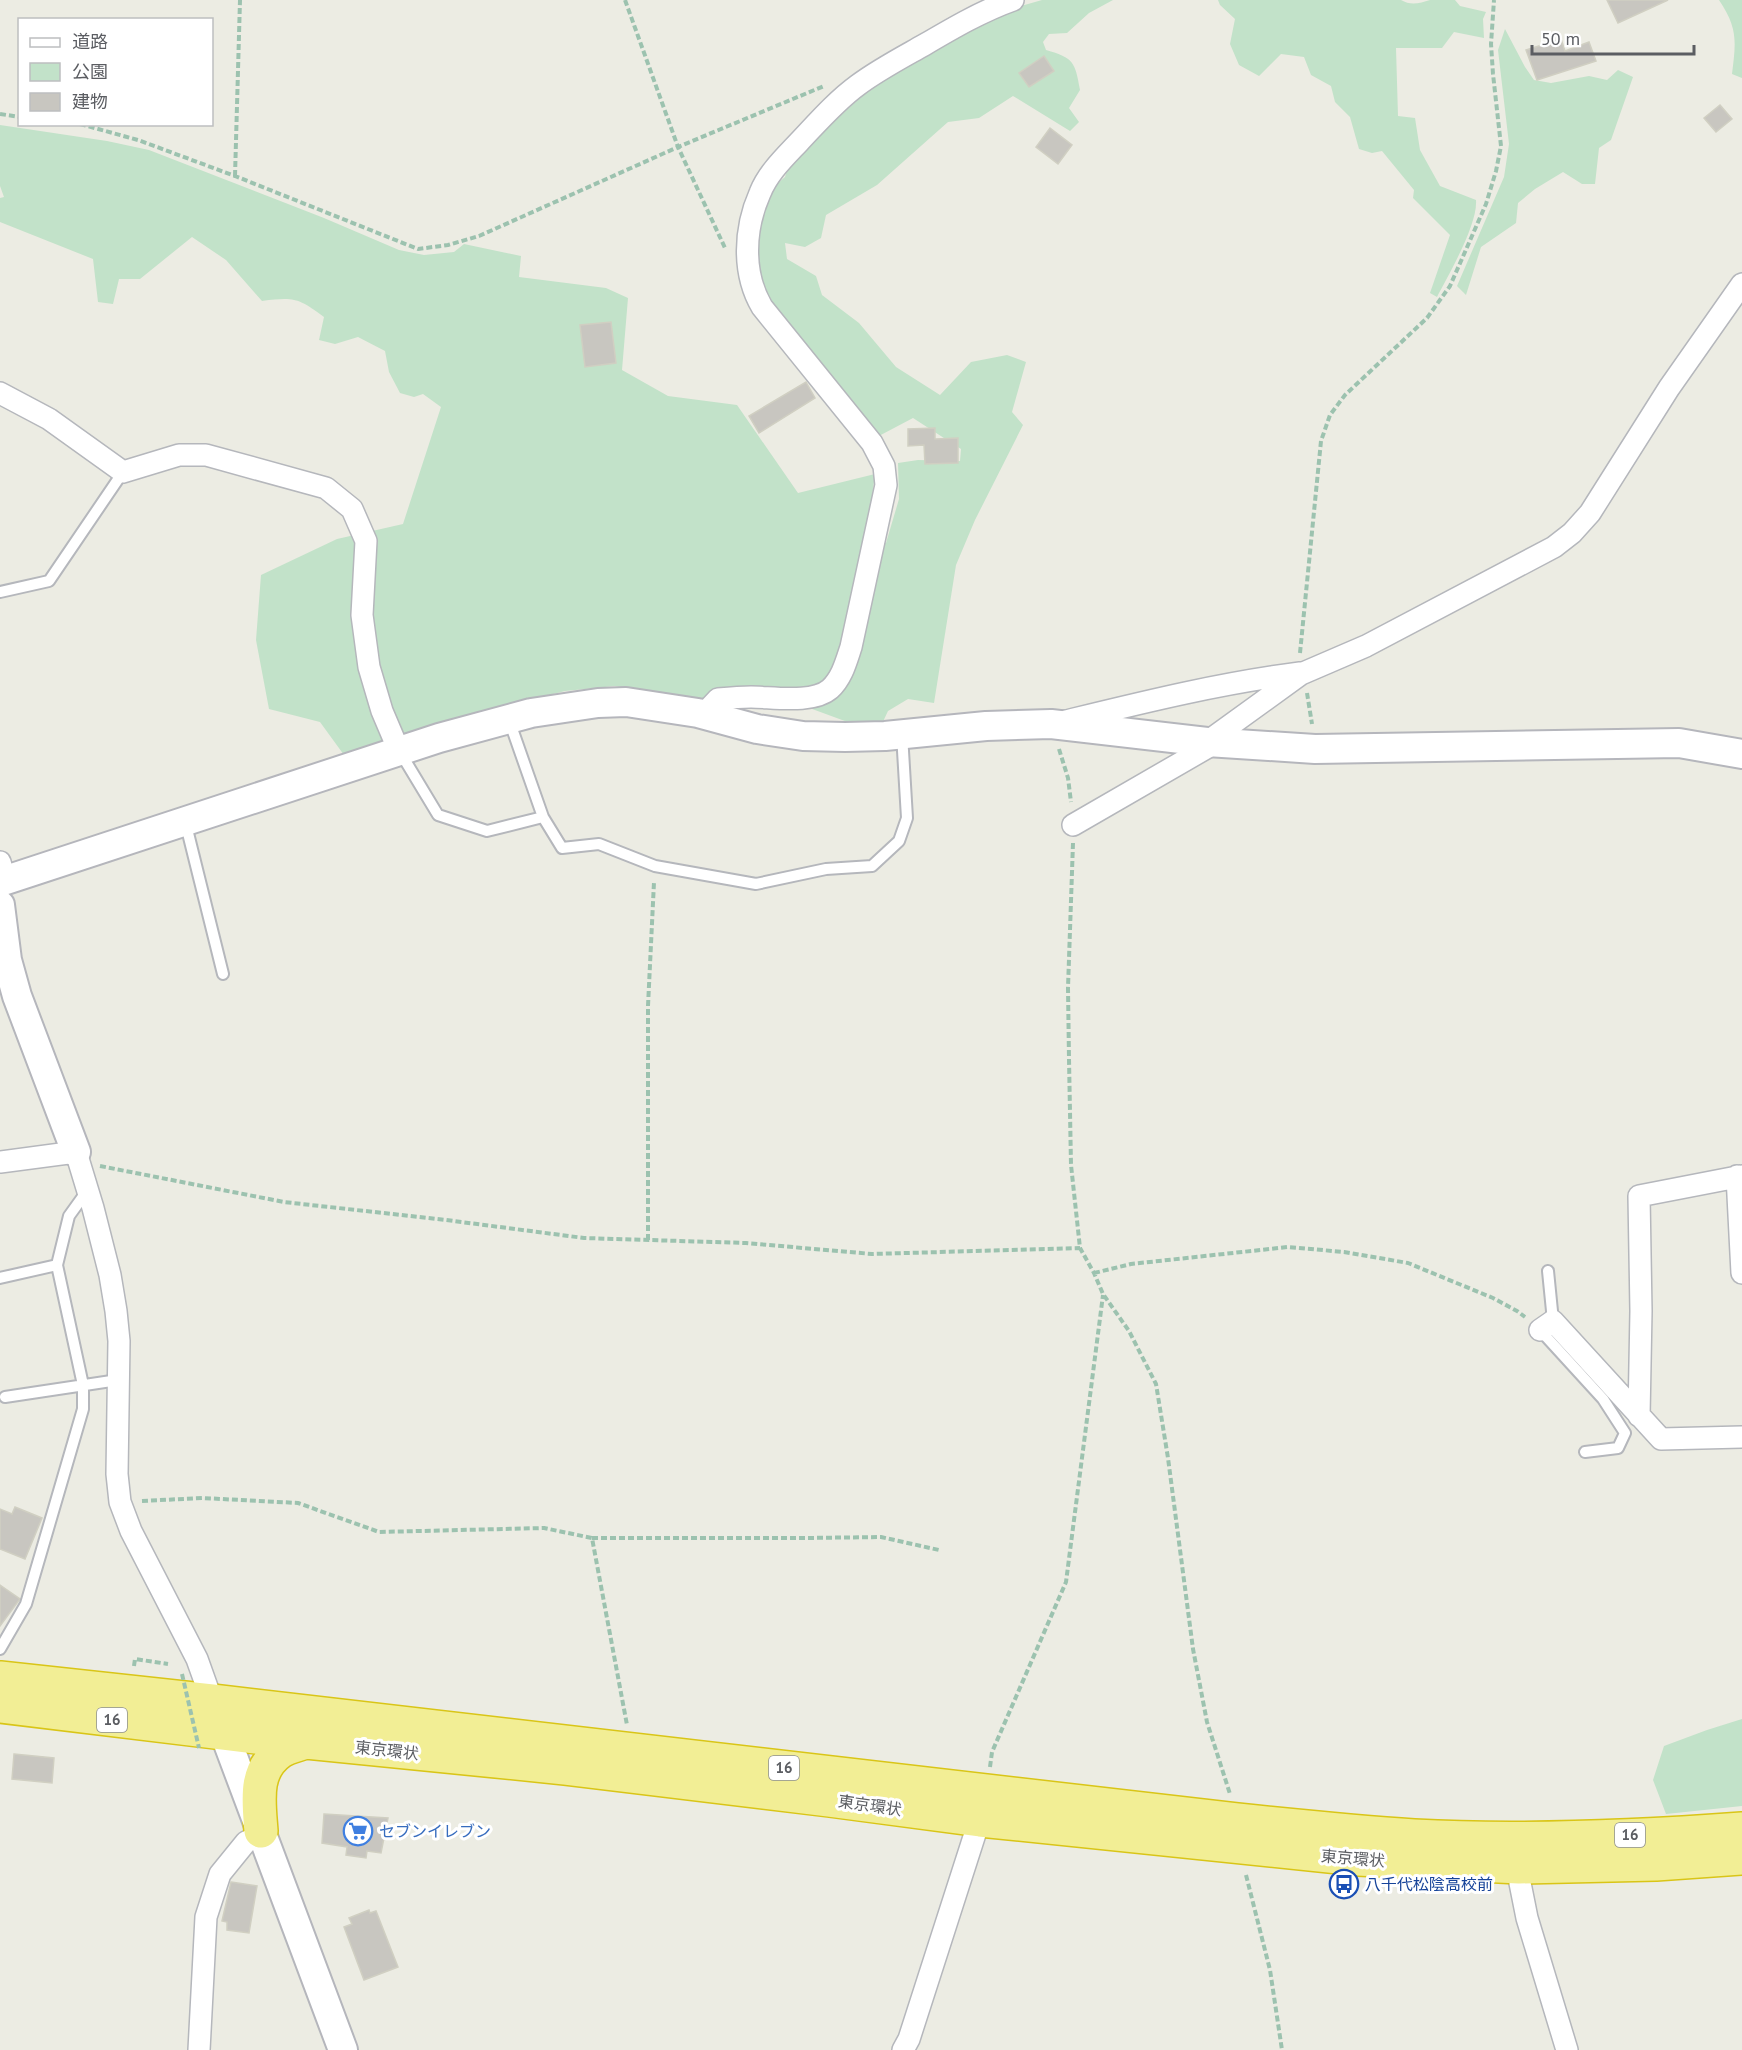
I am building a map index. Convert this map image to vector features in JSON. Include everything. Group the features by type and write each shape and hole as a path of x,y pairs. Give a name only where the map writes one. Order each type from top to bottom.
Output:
{"highway":[{"name":"東京環状","path":"0,1678 632,1751 983,1806 1240,1833 1415,1836 1518,1852 1656,1864 1742,1858"},
{"name":"東京環状","path":"0,1706 211,1740 306,1742 565,1768 829,1800 983,1806"},
{"path":"262,1833 258,1800 259,1780 268,1763 280,1752 306,1742"},
{"name":"東京環状","path":"1518,1852 1742,1829"}],"street":[{"path":"704,714 718,699 818,696 829,689 842,673 851,647 886,485 884,466 872,443 754,294 747,247 760,192 775,167 856,86 888,65 963,23 1013,0"},
{"path":"1073,825 1211,742 1301,673 1376,641 1554,547 1572,533 1590,513 1669,388 1742,285"},
{"path":"0,393 49,419 123,472 179,455 207,455 326,488 352,509 366,541 362,615 369,667 382,711 399,751"},
{"path":"1051,724 1260,678 1301,673"},
{"path":"343,2050 262,1833 211,1740 212,1701 195,1654 131,1531 120,1502 117,1474 119,1341 110,1275 79,1160 17,996 7,960 1,882 399,751 531,713 598,703 626,702 704,714 757,729 803,736 845,737 986,726 1051,724 1211,742 1315,748 1679,743 1742,754"},
{"path":"0,1162 79,1160"},
{"path":"1638,1416 1641,1311 1639,1196 1739,1176 1742,1273"},
{"path":"1546,1326 1608,1394 1638,1416 1661,1439 1742,1437"},
{"path":"903,2050 909,2039 983,1806"},
{"path":"199,2050 206,1917 220,1874 246,1842 262,1833"},
{"path":"1518,1852 1527,1918 1567,2050"}],"lane":[{"path":"0,592 49,581 123,472"},
{"path":"508,719 543,817 562,848 599,844 655,866 756,884 826,869 872,866 899,841 907,818 902,734"},
{"path":"399,751 438,815 487,831 543,817"},
{"path":"185,821 223,974"},
{"path":"0,1649 26,1604 83,1409 83,1385 57,1265 69,1216 88,1190"},
{"path":"0,1278 57,1265"},
{"path":"1546,1326 1548,1271"},
{"path":"5,1397 118,1380"},
{"path":"1585,1452 1618,1448 1625,1433 1608,1394"}],"path":[{"path":"235,176 240,0"},
{"path":"625,0 678,147 728,253"},
{"path":"1315,748 1301,673 1321,441 1330,415 1345,395 1427,318 1450,286 1486,204 1501,147 1492,74 1491,44 1494,0"},
{"path":"87,126 138,140 235,176 418,249 448,245 479,236 815,88 840,82 856,86"},
{"path":"0,114 18,117"},
{"path":"1051,724 1068,778 1073,825 1068,988 1069,1059 1071,1165 1080,1248 1094,1273 1102,1294 1130,1331 1156,1384 1193,1649 1207,1722 1240,1833 1250,1900 1271,1980 1282,2050"},
{"path":"648,1240 648,1006 655,866"},
{"path":"79,1160 284,1202 584,1238 746,1243 872,1254 1080,1248"},
{"path":"1094,1273 1131,1264 1288,1247 1344,1252 1408,1263 1452,1280 1546,1326"},
{"path":"983,1806 992,1752 1066,1582 1102,1294"},
{"path":"120,1502 202,1498 298,1503 379,1532 544,1528 592,1538 881,1536 939,1550"},
{"path":"592,1538 632,1751"},
{"path":"182,1674 211,1740"}],"green space":[{"path":"1042,0 1113,0 1089,13 1067,33 1049,34 1043,42 1046,50 1068,59 1077,73 1080,90 1069,108 1079,122 1070,131 1013,96 979,118 948,122 877,185 826,215 821,238 805,247 785,243 787,259 816,276 822,295 859,323 896,367 940,395 971,362 1007,355 1026,362 1012,412 1023,425 975,520 956,565 934,703 908,699 888,711 880,728 853,724 804,706 697,701 615,686 565,691 463,717 344,755 320,722 269,709 256,640 261,575 337,539 403,524 441,407 423,394 414,397 400,393 389,372 385,351 358,337 335,344 319,340 324,317 296,300 262,301 226,260 192,237 140,279 119,279 113,304 98,302 93,259 0,222 0,198 4,197 0,186 0,125 107,141 149,150 324,218 399,250 424,255 454,252 464,244 521,256 519,277 606,288 628,298 622,370 668,396 737,405 798,493 875,474 866,545 886,543 899,499 898,463 918,460 960,461 961,449 913,418 877,437 774,310 751,243 770,190 785,177 789,163 876,83 971,28 1021,6"},
{"path":"1218,0 1401,0 1419,3 1430,0 1455,0 1460,6 1486,12 1483,19 1484,38 1454,32 1442,48 1396,48 1398,116 1415,118 1420,150 1440,186 1476,200 1468,235 1437,297 1430,293 1450,235 1413,198 1414,190 1382,151 1372,153 1359,149 1350,117 1335,102 1331,86 1311,75 1304,57 1281,54 1259,76 1239,65 1230,44 1235,19 1220,5"},
{"path":"1719,0 1742,0 1742,78 1732,74 1733,27"},
{"path":"1505,29 1534,80 1551,83 1589,76 1607,80 1618,70 1633,77 1611,140 1599,148 1595,184 1582,184 1563,172 1535,189 1518,203 1516,223 1481,247 1466,295 1457,286 1504,177 1509,144 1498,50"},
{"path":"1742,1719 1742,1806 1666,1814 1653,1780 1664,1746"}],"building":[{"path":"1607,0 1668,0 1618,23"},
{"path":"1561,39 1565,51 1589,42 1596,61 1537,80 1526,50"},
{"path":"1044,56 1054,71 1029,87 1019,73"},
{"path":"1720,105 1732,119 1716,132 1704,118"},
{"path":"1050,128 1072,145 1058,164 1036,147"},
{"path":"611,322 616,363 585,367 580,325"},
{"path":"806,382 815,398 759,433 749,416"},
{"path":"935,428 935,439 958,438 958,463 925,464 924,445 908,446 908,429"},
{"path":"15,1507 42,1518 25,1559 0,1549 0,1509 12,1514"},
{"path":"0,1585 20,1599 0,1626"},
{"path":"14,1754 54,1758 52,1783 12,1779"},
{"path":"324,1814 388,1818 381,1853 367,1851 366,1858 346,1855 347,1847 322,1843"},
{"path":"231,1882 257,1886 249,1933 227,1930 227,1922 222,1921"},
{"path":"369,1910 370,1913 376,1911 398,1967 364,1980 344,1927 352,1924 349,1918"}],"place":[{"name":"セブンイレブン","path":"358,1831"},
{"name":"八千代松陰高校前","path":"1344,1884"}]}
